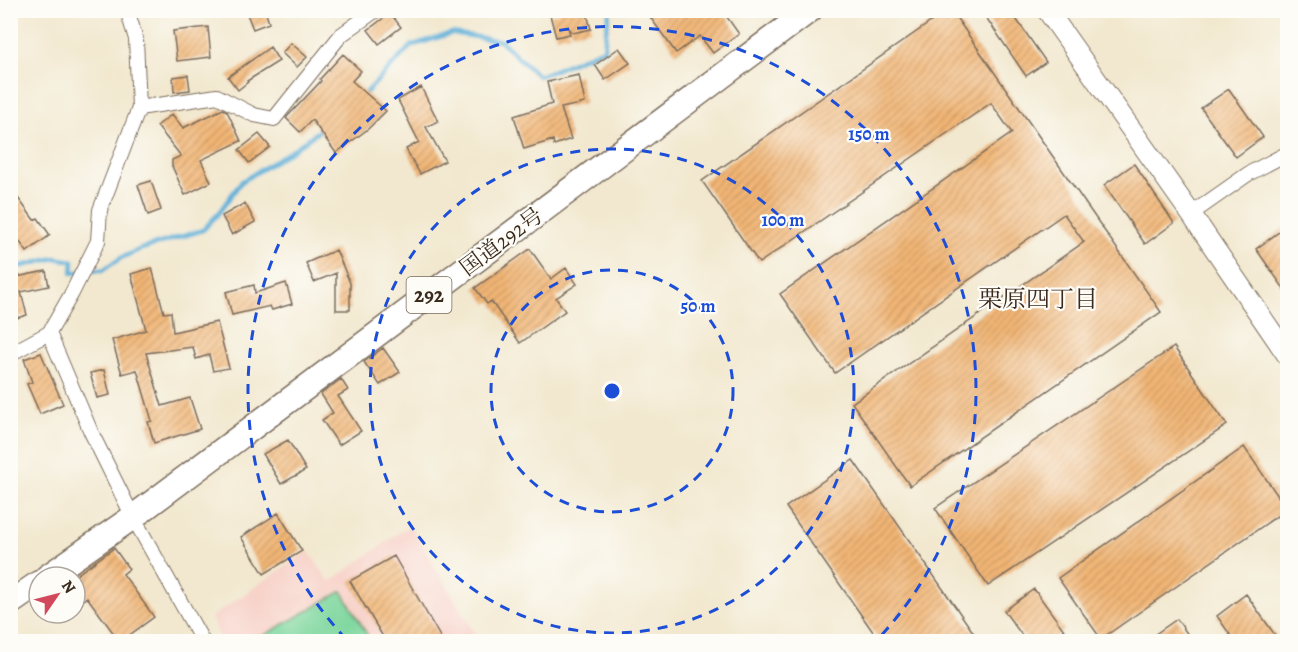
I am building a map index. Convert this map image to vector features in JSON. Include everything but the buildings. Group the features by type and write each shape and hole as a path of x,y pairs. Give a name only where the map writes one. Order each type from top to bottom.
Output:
{"highway":[{"name":"国道292号","path":"64,565 133,517 810,10"},
{"path":"10,603 27,591"}],"street":[{"path":"10,354 49,333 98,241 100,210 140,108 136,39 127,10"},
{"path":"140,108 217,96 254,115 274,119 340,35 376,10"},
{"path":"1047,10 1191,214 1287,356"},
{"path":"1191,214 1248,174 1287,153"},
{"path":"49,333 91,432 133,517 203,642"}],"shaded area":[{"path":"410,525 479,641 221,641 211,617 308,551 330,582"}],"green space":[{"path":"342,591 371,641 254,641"}],"waterway":[{"path":"362,97 411,46 452,33 501,41 538,76 547,73 604,49 610,10"},
{"path":"10,267 55,258 73,261 72,273 103,270 141,249 203,230 241,182 323,128"}],"district":[{"name":"栗原四丁目","path":"1038,299"}]}
